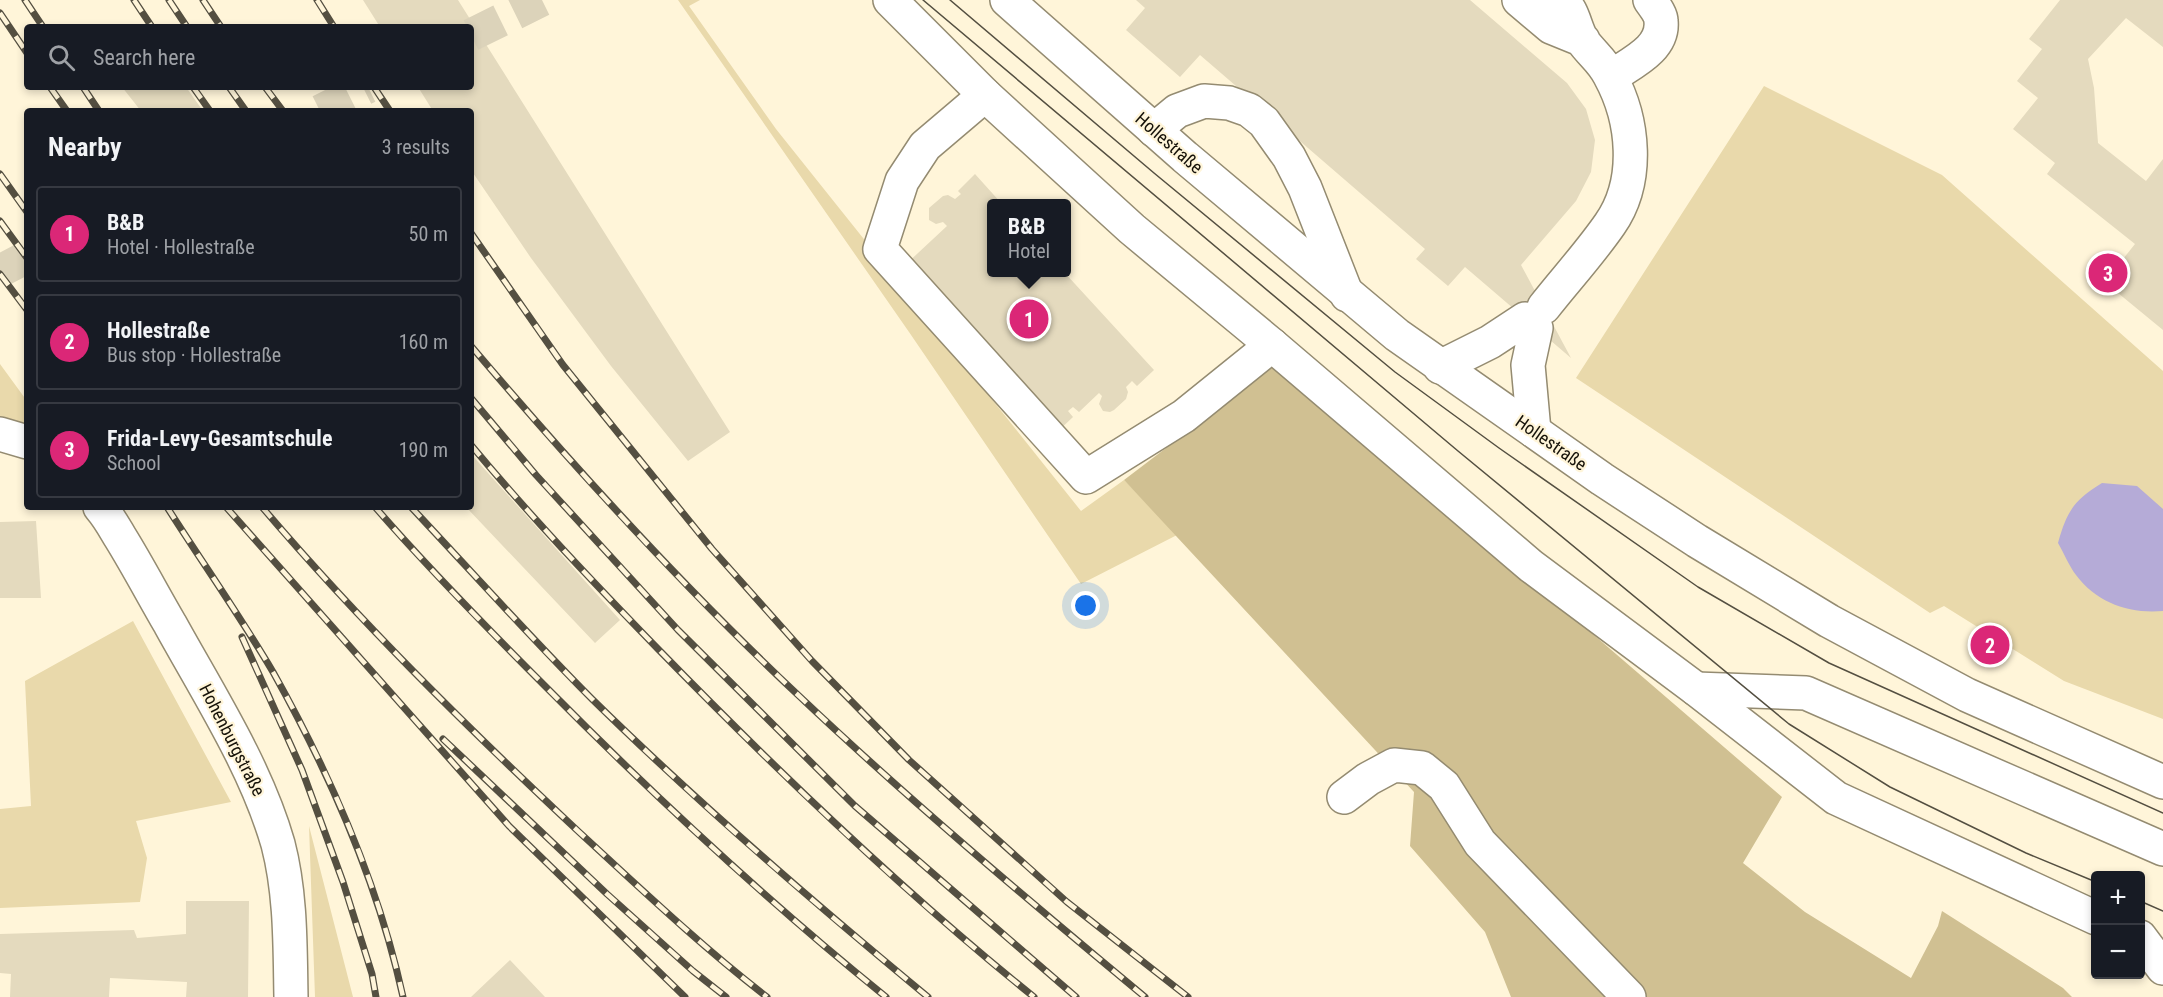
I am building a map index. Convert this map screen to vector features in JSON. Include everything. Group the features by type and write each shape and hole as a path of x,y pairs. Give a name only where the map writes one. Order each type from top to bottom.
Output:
{"main road":[{"path":"890,0 985,95 1132,229 1272,345 1531,567 1696,689 1836,798 2091,916"},
{"name":"Hollestraße","path":"1007,0 1154,130 1347,294 1440,367 1602,479 1697,541 1829,621 1967,695 2163,782"},
{"path":"1519,0 1551,27 1582,40"},
{"path":"1440,367 1535,318 1612,223 1629,182 1631,136 1621,99 1601,60 1582,40 1568,6 1561,0"},
{"path":"1611,77 1647,52 1659,40 1662,19 1650,0"},
{"path":"985,95 926,147 908,172 902,181 880,249 1086,477 1184,416 1272,345"},
{"path":"1154,130 1177,111 1204,102 1229,102 1249,110 1264,122 1289,157 1305,188 1347,294"},
{"path":"1534,431 1528,365 1535,318"},
{"path":"0,434 24,441"},
{"name":"Hohenburgstraße","path":"102,510 129,551 219,712 267,811 278,844 286,884 290,931 291,997"},
{"path":"1696,689 1806,693 2163,849"},
{"path":"1344,797 1368,779 1394,765 1422,768 1444,786 1480,843 1629,997"},
{"path":"2145,939 2163,947"},
{"path":"2145,944 2163,968"}],"shaded area":[{"path":"678,0 700,0 689,6 776,129 1081,511 1124,480 1177,535 1081,584"},
{"path":"1764,86 1942,175 2163,371 2163,719 2064,681 1944,606 1930,613 1576,378"},
{"path":"1278,363 1782,797 1743,863 1805,912 1911,978 1938,926 1942,911 2063,988 2072,997 1511,997 1485,932 1410,846 1414,792 1124,480"},
{"path":"0,364 24,397 24,425 0,418"},
{"path":"2102,483 2137,486 2163,509 2163,611 2138,611 2126,608 2115,605 2094,593 2076,575 2058,543 2068,514 2073,507"},
{"path":"133,621 231,802 136,821 147,858 140,902 0,908 0,809 31,806 25,681"},
{"path":"309,826 353,997 315,997"}],"building":[{"path":"363,0 458,0 473,24 378,24"},
{"path":"1136,0 1470,0 1567,83 1586,109 1595,140 1591,172 1576,201 1521,265 1571,358 1465,267 1448,286 1416,259 1425,249 1200,55 1180,77 1126,30 1145,8"},
{"path":"2060,0 2163,0 2163,47 2126,18 2088,59 2094,88 2098,143 2146,181 2163,159 2163,330 2118,293 2120,290 2107,279 2135,244 2047,174 2055,163 2013,129 2038,98 2017,81 2042,49 2029,39"},
{"path":"474,25 730,432 688,461 611,366 531,258 474,174 474,108 431,108 420,90 474,90"},
{"path":"124,90 188,90 201,108 139,108"},
{"path":"975,174 998,199 987,199 987,277 1069,277 1154,370 1137,386 1132,381 1126,387 1128,392 1126,399 1114,410 1103,411 1099,404 1102,396 1099,393 1079,412 1073,407 1068,411 1073,417 1056,433 903,267 947,226 943,222 936,224 929,220 929,208 943,196 948,195 955,199 961,194 958,191"},
{"path":"474,457 620,620 595,643 469,510 474,510"},
{"path":"36,521 41,598 0,598 0,522"},
{"path":"186,901 249,901 248,997 186,997 187,982 110,978 109,997 10,997 11,974 0,973 0,934 134,930 137,938 186,934"},
{"path":"510,960 545,997 471,997"}],"tunnel":[{"path":"474,34 542,0"},
{"path":"326,108 362,90"},
{"path":"0,271 24,259"}],"tram line":[{"path":"923,0 1458,451 1789,724 1890,787 2026,853 2091,880"},
{"path":"950,0 1154,173 1395,372 1698,587 1829,663 2163,813"},
{"path":"2145,903 2163,911"}],"railway":[{"path":"25,0 41,24"},
{"path":"134,0 150,24"},
{"path":"169,0 185,24"},
{"path":"203,0 219,24"},
{"path":"317,0 332,24"},
{"path":"0,13 24,49"},
{"path":"52,90 65,108"},
{"path":"85,90 97,108"},
{"path":"195,90 208,108"},
{"path":"231,90 244,108"},
{"path":"267,90 281,108"},
{"path":"376,90 388,108"},
{"path":"0,174 24,208"},
{"path":"0,221 24,254"},
{"path":"474,237 563,365 712,549 812,661 909,760 1067,902 1188,997"},
{"path":"0,274 24,306"},
{"path":"474,349 629,524 754,653 925,811 1145,997"},
{"path":"474,402 536,475 678,630 855,806 1076,997"},
{"path":"474,449 586,574 748,740 888,872 1034,997"},
{"path":"169,510 273,672 333,789 380,912 403,997"},
{"path":"229,510 509,826 685,997"},
{"path":"265,510 376,633 497,754 671,916 767,997"},
{"path":"378,510 479,620 627,767 754,885 886,997"},
{"path":"414,510 546,652 632,738 757,852 928,997"},
{"path":"242,637 302,770 343,882 372,974 376,997"},
{"path":"443,739 607,894 693,971 726,997"}],"place":[{"name":"Frida-Levy-Gesamtschule","path":"2108,273"},
{"name":"B&B","path":"1029,319"},
{"name":"Hollestraße","path":"1990,645"}]}
